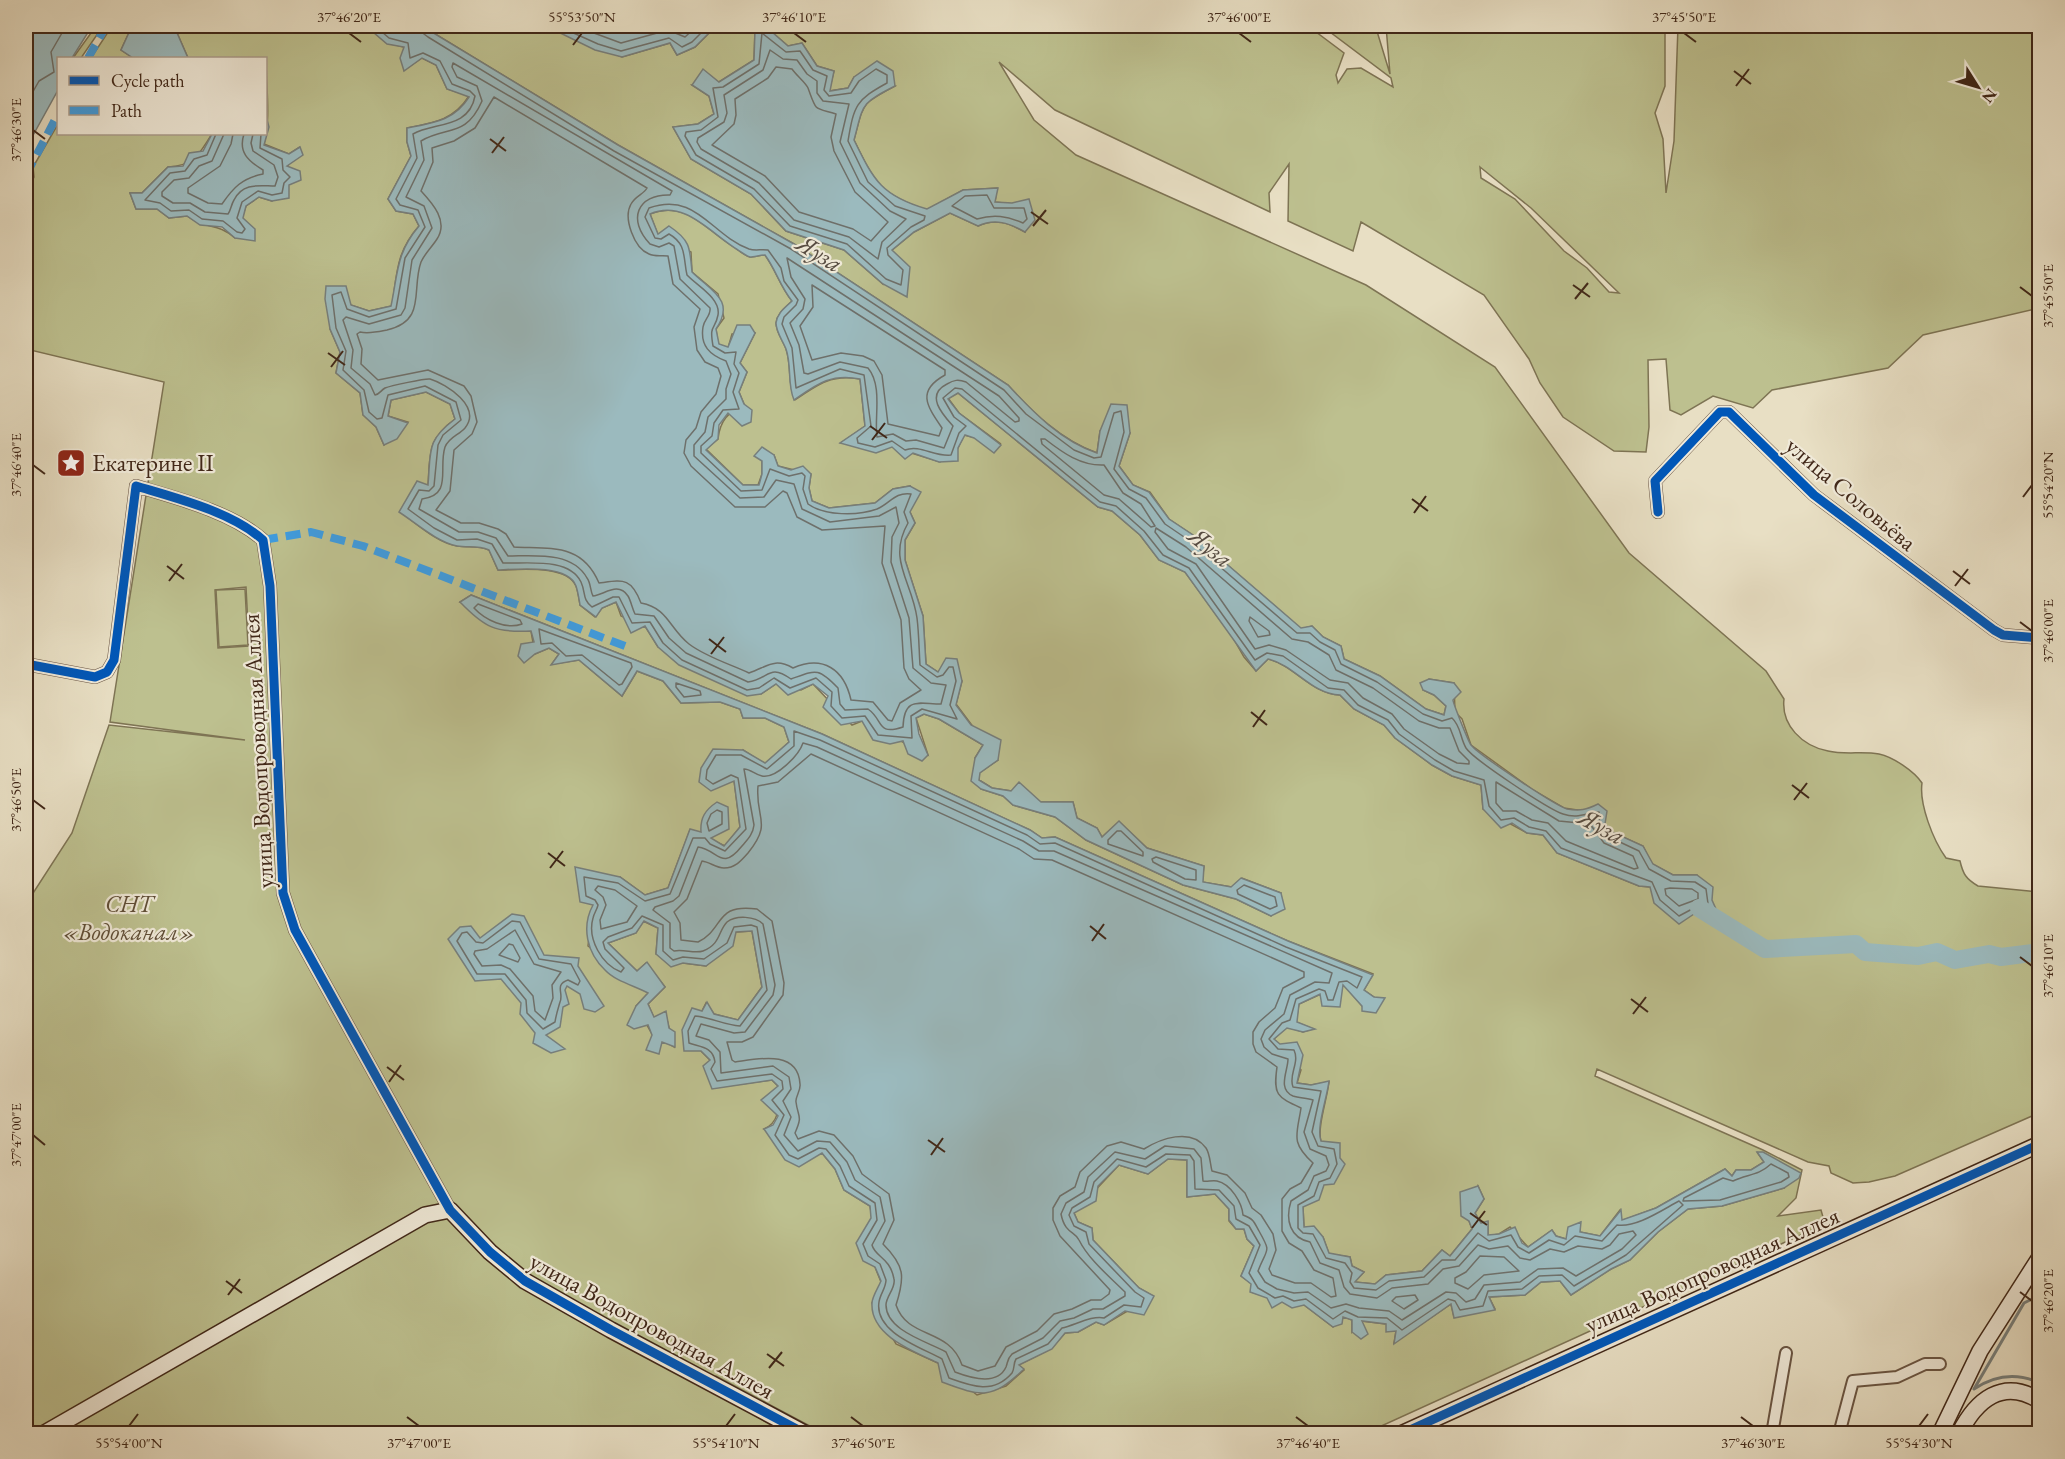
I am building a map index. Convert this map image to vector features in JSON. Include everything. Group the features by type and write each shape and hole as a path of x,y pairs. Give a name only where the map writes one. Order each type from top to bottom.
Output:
{"street":[{"name":"улица Соловьёва","path":"1658,512 1655,480 1720,412 1729,411 1814,495 1925,580 1994,630 2003,634 2040,638"},
{"name":"улица Водопроводная Аллея","path":"26,664 95,677 107,672 114,660 136,486 183,500 254,531 265,545 270,586 283,893 288,912 295,930 450,1210 490,1252 525,1281 611,1330 806,1434"},
{"name":"улица Водопроводная Аллея","path":"1401,1434 2039,1144"},
{"path":"43,1434 425,1215 450,1210"},
{"path":"1940,1434 1980,1351 2040,1257"},
{"path":"1772,1434 1786,1353"},
{"path":"1839,1434 1853,1381 1897,1377 1925,1364 1940,1364"},
{"path":"1959,1434 1968,1416 1991,1396 2005,1391 2018,1391 2040,1401"}],"green space":[{"path":"96,26 103,26 82,57 74,57"},
{"path":"112,26 132,26 121,50 132,57 92,57"},
{"name":"СНТ «Водоканал»","path":"174,26 366,26 387,43 404,47 404,70 422,58 436,65 447,89 469,96 457,110 443,119 407,128 407,142 411,156 388,199 396,211 413,214 419,226 402,254 392,306 369,311 351,305 330,329 340,352 336,373 360,393 363,415 376,427 384,445 408,422 388,416 391,400 426,392 450,404 455,419 439,433 432,448 428,486 400,512 434,537 457,546 489,550 498,570 529,569 562,574 571,579 576,586 580,605 595,617 602,608 616,602 621,616 645,626 658,647 761,694 776,684 801,690 813,684 852,725 862,721 928,755 916,718 924,714 939,719 983,745 975,758 979,779 979,773 998,760 956,704 962,681 938,672 926,664 923,616 905,560 905,540 915,523 910,512 910,486 893,489 875,503 829,508 812,501 809,488 811,474 778,466 774,455 762,461 762,474 758,485 743,485 706,449 718,439 726,418 744,404 739,392 747,372 740,363 755,333 732,334 728,348 718,344 716,329 724,318 718,294 692,272 691,252 658,235 650,214 675,211 685,214 695,218 746,255 750,257 765,255 769,261 792,301 780,313 776,323 788,356 791,387 795,400 811,389 833,379 860,379 865,426 841,443 892,447 940,462 958,448 964,435 1001,444 959,413 948,398 958,393 1098,507 1112,511 1140,535 1159,560 1185,572 1256,671 1268,659 1287,667 1320,690 1340,695 1354,709 1384,725 1395,738 1432,765 1452,776 1481,785 1483,809 1527,833 1543,835 1557,853 1639,886 1650,887 1708,921 1721,920 1697,875 1673,875 1652,864 1643,846 1612,832 1605,824 1584,811 1564,808 1533,790 1471,745 1462,719 1455,712 1454,683 1429,679 1423,690 1434,695 1446,706 1444,715 1426,709 1380,676 1344,659 1341,646 1323,637 1312,626 1301,629 1193,535 1169,519 1150,492 1133,485 1119,466 1130,433 1100,431 1097,453 1071,441 1027,406 1008,385 794,244 618,145 422,26 554,26 550,28 622,57 670,43 677,55 695,47 716,26 750,26 755,29 754,60 719,82 692,85 709,96 714,114 698,124 673,127 691,159 751,194 786,231 844,250 883,284 891,251 914,232 950,213 978,226 996,222 1025,232 1029,200 1012,204 995,202 997,188 963,190 927,210 889,193 874,177 854,140 865,106 875,97 895,86 854,77 848,88 829,91 834,71 817,66 802,43 788,46 765,26 1308,26 1344,53 1336,75 1338,83 1347,69 1361,68 1393,87 1391,78 1322,26 1373,26 1376,28 1390,74 1386,26 1665,26 1665,86 1655,113 1663,139 1666,193 1674,141 1678,26 2039,26 2039,308 1923,335 1888,368 1772,390 1753,408 1713,396 1681,415 1670,410 1666,359 1648,360 1649,427 1646,452 1614,451 1563,417 1540,383 1529,359 1484,295 1361,222 1353,251 1288,221 1289,164 1269,193 1270,212 1055,110 999,62 1034,120 1076,155 1366,285 1495,367 1629,553 1766,671 1784,699 1786,717 1795,733 1819,748 1834,752 1879,754 1903,765 1922,783 1925,811 1932,832 1946,858 1960,861 1964,873 1978,886 2039,892 2039,1113 1895,1176 1853,1183 1831,1173 1829,1166 1808,1162 1597,1069 1595,1076 1763,1150 1802,1170 1796,1198 1778,1216 1821,1210 1825,1224 1366,1433 823,1433 716,1376 709,1388 776,1428 794,1433 26,1433 26,904 72,833 109,725 245,740 110,722 164,382 26,349 26,193 34,177 33,167 57,126 57,135 211,135 191,161 168,167 142,193 130,193 136,209 157,209 169,218 187,216 200,223 223,230 235,238 246,206 259,197 272,201 287,167 300,147 289,154 264,144 267,135 267,57 188,57","holes":["1480,167 1531,208 1619,293 1609,292 1587,268 1564,251 1515,199 1481,178","246,587 249,646 218,648 215,590","471,595 822,734 1030,830 1042,838 1055,837 1288,941 1373,974 1364,990 1374,997 1362,1006 1343,984 1299,1004 1296,1022 1313,1029 1303,1032 1287,1027 1274,1039 1301,1070 1297,1083 1311,1085 1329,1082 1321,1121 1321,1141 1303,1207 1304,1228 1323,1237 1329,1254 1350,1257 1352,1266 1364,1272 1354,1282 1375,1284 1386,1275 1422,1271 1442,1250 1450,1256 1472,1229 1469,1221 1478,1186 1484,1199 1475,1213 1481,1224 1488,1222 1488,1236 1499,1234 1510,1227 1528,1247 1552,1230 1556,1236 1566,1239 1580,1223 1580,1232 1600,1236 1620,1210 1621,1221 1656,1208 1725,1169 1732,1176 1736,1170 1751,1170 1764,1162 1757,1152 1784,1188 1722,1206 1688,1209 1658,1232 1630,1260 1611,1269 1571,1295 1560,1281 1541,1282 1525,1295 1489,1297 1495,1309 1454,1317 1451,1304 1394,1343 1396,1331 1386,1324 1361,1321 1352,1332 1352,1320 1343,1316 1333,1327 1304,1305 1282,1302 1251,1292 1252,1284 1241,1276 1254,1246 1247,1239 1244,1229 1236,1229 1229,1221 1229,1209 1215,1194 1187,1197 1187,1160 1168,1159 1148,1174 1119,1165 1074,1213 1078,1222 1092,1228 1093,1240 1139,1288 1153,1296 1104,1325 1096,1322 1078,1332 1065,1333 1051,1349 1018,1365 1024,1370 1006,1386 977,1395 938,1363 896,1344 872,1303 881,1282 875,1267 857,1243 872,1218 870,1206 844,1190 835,1169 822,1153 764,1129 774,1121 778,1111 778,1086 772,1080 713,1088 710,1060 701,1051 702,1011 706,1003 714,1014 738,1020 762,987 752,931 736,932 706,966 683,963 656,954 658,928 643,921 636,933 608,943 637,971 646,963 665,987 648,1004 654,1018 665,1012 674,1047 652,1034 636,1006 648,993 588,946 593,905 620,877 645,895 668,888 690,830 725,846 740,827 734,780 743,750 765,764 789,742 784,727 765,718 743,718 740,709 720,702 681,703 663,681 637,671 622,696 579,660 552,664 559,654 549,648 535,654 531,631 460,602","979,780 992,788 1012,791 1041,802 1073,802 1077,818 1097,828 1102,837 1119,822 1147,848 1204,866 1202,882 1232,887 1242,878 1281,893 1271,916 1236,899 1183,885 1086,840 1055,817 1013,805 1003,796 981,789"]},
{"path":"245,589 248,645 219,647 216,590"}],"water":[{"path":"26,26 92,26 73,57 57,57 57,92 26,148"},
{"path":"132,26 151,29 149,26 174,26 188,57 132,57 121,50"},
{"path":"366,26 422,26 618,145 794,244 1008,385 1048,425 1084,448 1097,453 1100,431 1111,404 1127,405 1130,433 1119,466 1133,485 1149,492 1169,519 1193,535 1301,628 1312,626 1323,637 1341,646 1344,659 1380,676 1426,709 1444,715 1446,706 1434,695 1423,690 1420,683 1429,679 1454,683 1461,692 1453,700 1471,745 1502,769 1560,806 1583,810 1598,804 1607,811 1605,824 1612,832 1643,846 1653,864 1673,875 1697,875 1713,887 1712,900 1721,920 1708,921 1694,914 1679,924 1654,903 1650,887 1639,886 1557,853 1543,835 1527,833 1512,823 1501,828 1483,809 1481,785 1452,776 1432,765 1395,738 1384,725 1354,709 1340,695 1320,690 1287,667 1268,659 1256,671 1185,572 1159,560 1140,535 1112,511 1098,507 958,393 948,399 959,413 1001,445 994,453 974,438 965,435 958,448 958,461 939,462 913,453 905,459 892,447 876,453 840,443 865,426 860,379 841,378 825,381 794,400 788,355 776,323 780,313 792,301 769,261 765,255 747,256 686,214 663,211 650,214 658,234 669,226 685,240 688,245 692,272 719,297 723,311 716,329 719,344 728,347 737,325 750,325 755,333 740,363 747,372 739,392 744,404 752,410 751,422 742,426 728,413 719,425 718,439 706,450 743,485 759,485 762,461 754,456 762,447 774,455 778,466 791,470 803,466 811,474 809,488 812,501 829,508 875,503 893,489 910,486 921,492 910,512 915,523 905,540 905,560 923,616 926,664 938,672 946,658 957,659 962,681 956,705 971,725 1001,740 998,760 980,773 979,780 992,788 1011,791 1019,782 1041,802 1073,802 1077,818 1097,828 1102,837 1119,821 1147,848 1204,866 1203,882 1231,887 1241,878 1281,893 1285,909 1271,916 1236,899 1183,885 1086,840 1055,817 1013,805 1003,796 981,789 971,781 975,758 983,745 939,719 924,714 916,718 919,734 928,755 922,761 908,754 903,741 890,744 873,740 862,721 841,725 823,707 828,696 813,684 788,695 776,684 761,694 747,696 679,665 658,647 645,626 631,633 616,602 602,608 596,617 580,605 576,586 563,574 542,569 498,570 489,550 449,544 427,532 399,512 417,481 428,485 432,447 439,434 455,419 450,404 426,392 391,400 388,416 408,423 397,439 384,445 376,427 363,415 360,393 336,373 340,352 330,329 325,299 326,286 346,286 351,305 369,311 391,306 402,254 419,226 413,214 396,211 388,199 411,156 407,142 407,128 450,116 469,97 447,89 436,65 422,58 404,71 400,58 404,47 387,44"},
{"path":"554,26 716,26 695,47 677,55 670,43 622,57 595,50 550,28"},
{"path":"750,26 765,26 788,46 802,43 817,66 834,71 830,91 848,88 854,77 877,61 893,71 895,86 869,101 865,106 854,140 874,176 889,192 927,209 963,190 998,188 995,202 1012,203 1029,199 1035,220 1025,232 996,222 978,226 950,213 914,232 892,250 910,267 907,297 883,284 844,250 786,231 751,194 691,159 673,127 698,124 714,114 709,96 692,85 703,69 719,82 754,60 755,30"},
{"path":"211,135 267,135 264,145 289,154 300,147 303,155 287,166 300,171 301,180 289,185 289,198 272,201 259,197 246,206 243,218 255,229 255,241 235,238 222,227 200,225 187,216 169,218 157,209 136,209 130,193 142,193 168,167 183,166 189,153 203,151"},
{"path":"471,595 822,734 1030,830 1042,838 1055,837 1288,941 1373,975 1364,990 1374,997 1385,998 1376,1013 1362,1011 1362,1006 1343,985 1340,1007 1322,1006 1320,994 1299,1004 1297,1022 1315,1029 1303,1032 1287,1028 1274,1039 1280,1044 1297,1042 1303,1055 1297,1083 1311,1085 1329,1081 1321,1121 1321,1141 1340,1143 1340,1158 1345,1164 1334,1184 1324,1185 1319,1200 1303,1207 1304,1227 1314,1226 1323,1237 1329,1253 1350,1257 1352,1266 1364,1272 1355,1282 1375,1284 1386,1275 1422,1271 1442,1250 1450,1256 1472,1229 1469,1221 1461,1216 1460,1192 1478,1186 1484,1199 1475,1213 1481,1223 1488,1221 1488,1235 1499,1234 1515,1227 1522,1243 1528,1247 1552,1230 1556,1236 1566,1239 1568,1227 1581,1222 1580,1232 1600,1236 1621,1210 1622,1220 1656,1208 1725,1169 1732,1176 1736,1170 1751,1170 1764,1162 1757,1152 1763,1152 1801,1173 1799,1178 1784,1188 1722,1206 1688,1209 1658,1232 1630,1260 1611,1269 1571,1295 1560,1281 1541,1282 1525,1295 1489,1297 1495,1310 1454,1318 1451,1304 1394,1344 1396,1331 1386,1332 1386,1324 1362,1321 1368,1334 1361,1339 1352,1332 1352,1320 1343,1317 1342,1324 1333,1327 1304,1305 1292,1308 1282,1302 1272,1308 1267,1298 1250,1292 1251,1284 1241,1276 1254,1246 1247,1239 1244,1229 1236,1229 1229,1220 1229,1209 1215,1194 1187,1197 1187,1160 1168,1159 1148,1174 1119,1165 1098,1186 1096,1201 1074,1213 1078,1222 1092,1228 1093,1240 1139,1288 1154,1296 1144,1315 1125,1311 1104,1325 1096,1322 1078,1332 1065,1333 1052,1349 1019,1365 1024,1369 995,1391 977,1393 942,1382 938,1363 906,1348 886,1334 873,1315 872,1301 881,1281 875,1267 863,1261 856,1243 871,1218 870,1206 844,1190 835,1169 822,1153 799,1167 785,1160 764,1129 773,1125 778,1116 761,1100 778,1086 772,1080 712,1089 703,1066 710,1060 701,1051 684,1051 682,1030 692,1008 702,1011 707,1002 714,1014 738,1020 762,987 752,931 736,932 733,946 706,966 683,963 671,967 656,954 658,928 644,921 636,933 608,943 637,971 647,962 665,987 648,1004 654,1017 666,1011 669,1028 675,1032 675,1047 662,1042 659,1054 646,1050 652,1035 648,1025 634,1029 627,1025 636,1006 648,993 609,974 590,948 587,922 593,905 580,902 575,867 620,877 645,895 668,888 690,829 701,832 702,818 713,805 717,802 728,807 729,829 711,838 724,846 740,827 734,781 711,791 699,782 701,768 713,749 743,750 765,763 789,742 784,727 765,718 743,718 740,709 720,702 681,703 663,681 637,671 622,696 579,660 551,665 559,654 549,648 535,654 524,663 518,656 521,644 534,642 531,631 508,631 484,623 460,602"},
{"path":"512,914 524,916 544,955 579,958 578,966 604,1006 595,1012 584,1009 580,994 567,986 565,990 569,1004 563,1007 560,1027 546,1035 565,1049 551,1053 533,1043 535,1033 520,1014 521,1003 501,979 475,981 448,939 460,927 471,926 480,938"}],"waterway":[{"name":"Яуза","path":"1699,908 1765,949 1856,944 1865,952 1918,956 1937,952 1955,960 1989,954 2001,957 2040,952"},
{"path":"2040,1287 2032,1299 2024,1303 1974,1389 1998,1378 2014,1376 2040,1383"}],"marked path":[{"path":"89,57 106,26"},
{"path":"26,175 57,116"},
{"path":"263,540 311,532 363,546 630,648"}],"cycle path":[{"path":"1658,512 1655,481 1720,412 1729,412 1814,495 1994,630 2003,635 2040,638"},
{"path":"26,664 95,677 107,672 114,660 136,486 220,514 236,521 263,540 270,586 283,893 295,930 450,1210 490,1252 525,1281 611,1330 806,1434"},
{"path":"1401,1434 2040,1144"}],"place":[{"name":"Екатерине II","path":"71,463"}]}
